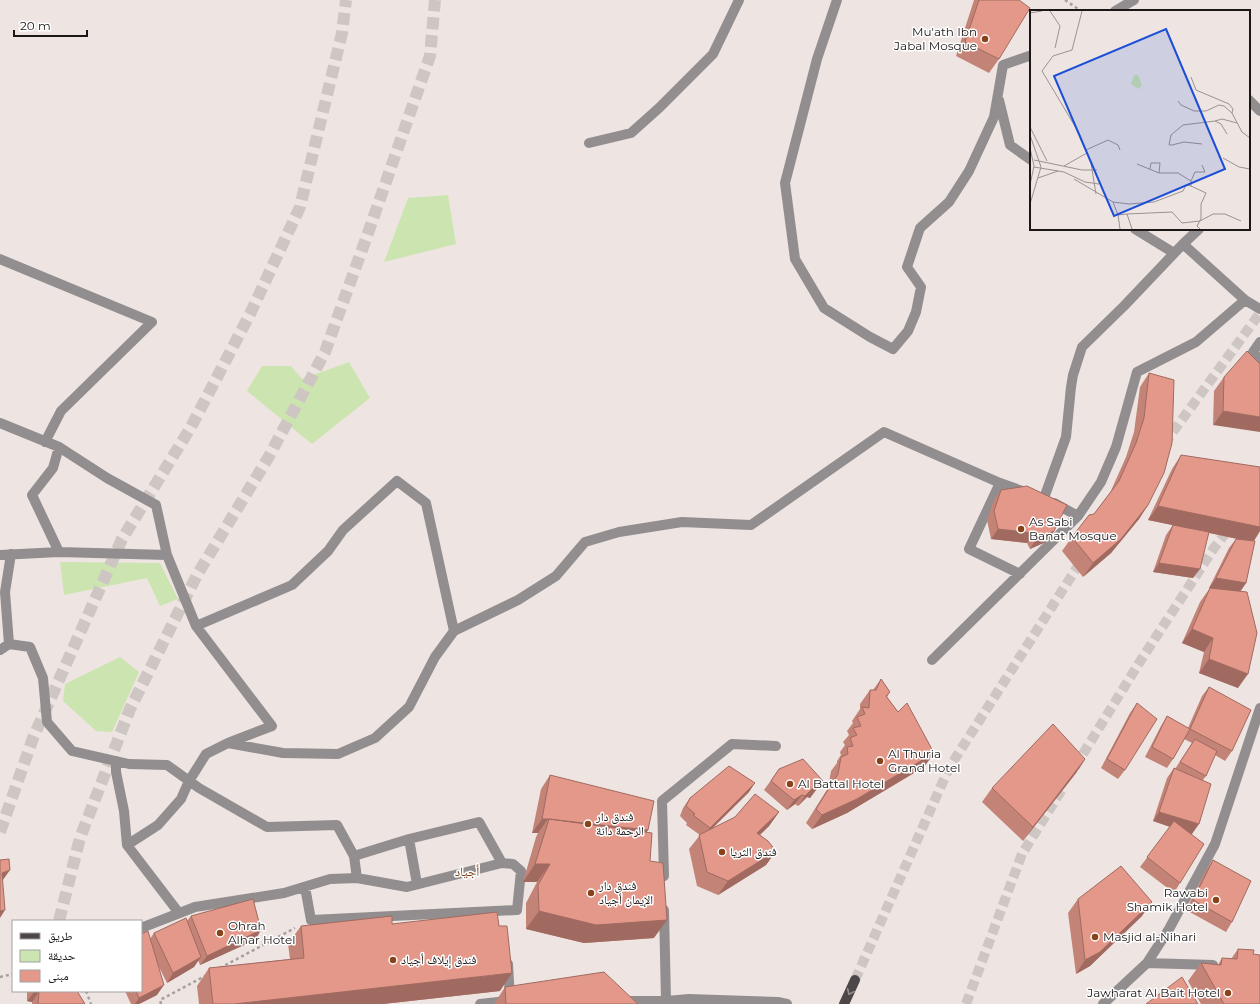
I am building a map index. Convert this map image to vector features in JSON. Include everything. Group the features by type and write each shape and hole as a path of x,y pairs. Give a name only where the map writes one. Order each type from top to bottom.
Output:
{"main road":[{"path":"844,1004 855,980"}],"street":[{"path":"589,143 631,133 659,108 713,54 739,0"},
{"path":"837,0 817,59 785,183 795,259 824,308 870,337 893,349 908,331 916,312 922,287 907,267 920,228 949,202 968,171 994,117 1003,65 1030,56"},
{"path":"1117,10 1134,0"},
{"path":"998,96 1010,145 1030,159"},
{"path":"1250,101 1260,111"},
{"path":"1137,230 1174,253"},
{"path":"1044,498 1066,437 1072,381 1082,347 1198,230"},
{"path":"1183,244 1245,300 1260,309"},
{"path":"0,259 152,322 61,411 45,442"},
{"path":"932,660 1078,516 1101,482 1113,454 1137,372 1196,342 1245,300"},
{"path":"1260,342 1253,352 1260,360"},
{"path":"0,423 59,447 107,478 156,505 167,555 196,626 272,726 228,743 206,754 189,781 181,799 158,825 127,845"},
{"path":"228,743 283,753 338,754 375,738 409,707 435,657 454,631 518,600 556,576 585,542 619,532 682,522 751,525 884,432 1000,483 1044,498 1078,516"},
{"path":"59,447 53,468 32,495 59,552"},
{"path":"196,626 292,586 328,551 343,530 397,481 426,503 454,631"},
{"path":"1000,483 969,549 1020,574"},
{"path":"0,554 59,552 167,555"},
{"path":"9,644 5,592 11,554"},
{"path":"0,650 9,644 30,647 42,678 47,722 72,751 129,764 167,765 199,788 267,827 337,824 354,856 357,878"},
{"path":"1103,1004 1147,963 1169,929 1215,844 1260,708"},
{"path":"666,1001 662,801 732,744 776,746"},
{"path":"116,761 116,772 124,811 127,845 179,913"},
{"path":"354,856 409,839 480,822 502,863"},
{"path":"409,839 417,884"},
{"path":"142,928 195,907 284,893 330,879 357,878 407,887 502,863 513,864 521,871 517,910 311,920 305,887"},
{"path":"480,1004 514,1000 508,956"},
{"path":"1147,963 1222,965"},
{"path":"612,1001 778,1002 787,1004"}],"path":[{"path":"1065,0 1080,10"},
{"path":"215,971 311,920"},
{"path":"0,978 12,974"},
{"path":"161,1004 160,1000 208,974"},
{"path":"86,992 91,1004"}],"green space":[{"path":"448,195 456,244 384,262 408,198"},
{"path":"349,362 370,398 312,444 247,391 262,366 291,366 302,379"},
{"path":"60,562 160,563 178,599 160,606 147,578 64,595"},
{"path":"120,657 139,672 112,732 96,731 63,701 65,684"}],"building":[{"name":"Mu'ath Ibn Jabal Mosque","path":"979,0 1019,0 1030,8 999,59 965,42"},
{"path":"1247,351 1260,364 1260,417 1223,411 1224,377"},
{"path":"1149,373 1174,380 1172,443 1164,473 1148,505 1121,539 1093,563 1072,537 1089,515 1094,514 1119,481 1136,443 1144,418"},
{"path":"1181,455 1260,467 1260,527 1158,506"},
{"name":"As Sabi Banat Mosque","path":"1027,486 1067,505 1054,531 1036,539 1034,533 998,529 994,511 1001,490"},
{"path":"1173,525 1209,532 1200,569 1159,563"},
{"path":"1236,539 1255,541 1246,583 1216,578"},
{"path":"1210,588 1247,592 1257,633 1248,674 1209,659 1213,638 1192,629"},
{"name":"Al Thuria Grand Hotel","path":"881,679 890,692 886,696 898,712 907,703 934,753 857,799 822,815 816,809 838,774 841,757 848,754 847,747 853,746 850,738 857,735 853,728 861,726 857,717 865,714 862,707 869,708 870,690 876,690"},
{"path":"1209,687 1251,710 1232,751 1190,729"},
{"path":"1137,703 1157,719 1125,770 1107,759"},
{"path":"1167,716 1190,729 1173,759 1152,747"},
{"path":"1053,724 1085,759 1033,827 992,788"},
{"path":"1195,739 1217,751 1206,776 1180,762"},
{"path":"803,759 823,781 805,796 802,795 794,800 771,781 779,769"},
{"path":"729,766 755,783 710,828 693,815 695,814 686,806 690,798"},
{"path":"1174,768 1211,784 1199,824 1159,812"},
{"path":"550,775 654,801 648,830 542,819"},
{"name":"فندق الثريا","path":"755,794 779,812 757,833 768,841 776,851 728,881 707,872 699,835 735,817"},
{"name":"فندق دار الإيمان أجياد","path":"549,819 652,833 650,861 663,863 667,920 596,925 539,911 538,885 550,864 535,864"},
{"path":"1174,821 1204,844 1180,883 1147,857"},
{"path":"9,859 10,870 2,873 5,910 0,911 0,860"},
{"name":"Rawabi Shamik Hotel","path":"1213,860 1251,881 1232,922 1193,900"},
{"name":"Masjid al-Nihari","path":"1121,866 1152,902 1100,952 1085,960 1078,899"},
{"name":"Ohrah Alhar Hotel","path":"253,899 261,930 207,956 191,916"},
{"name":"فندق إيلاف أجياد","path":"497,912 499,926 507,926 512,973 234,1004 213,1004 209,968 304,958 301,926 392,916 392,924"},
{"path":"186,918 201,957 173,973 154,933"},
{"path":"148,931 164,985 139,998 136,992 142,992 142,934"},
{"name":"Jawharat Al Bait Hotel","path":"1238,949 1254,950 1253,954 1260,955 1260,1004 1224,1004 1201,963 1221,965 1222,958 1237,959"},
{"path":"604,972 638,1004 506,1004 505,987"},
{"path":"1182,977 1198,1004 1146,1004"},
{"path":"39,992 78,992 85,1004 38,1004"}],"tunnel":[{"path":"0,832 33,738 122,539 191,427 250,314 300,207 342,33 346,0"},
{"path":"59,920 80,838 130,709 197,575 268,458 325,352 430,56 435,0"},
{"path":"1164,444 1260,313"},
{"path":"1075,767 1139,663 1214,548 1232,525"},
{"path":"855,980 949,768 1083,558"},
{"path":"966,1004 1022,854 1064,786"}],"place":[{"name":"Mu'ath Ibn Jabal Mosque","path":"985,39"},
{"name":"As Sabi Banat Mosque","path":"1021,529"},
{"name":"Al Thuria Grand Hotel","path":"880,761"},
{"name":"Al Battal Hotel","path":"790,784"},
{"name":"فندق دار الرحمة دانة","path":"588,824"},
{"name":"فندق الثريا","path":"722,852"},
{"name":"فندق دار الإيمان أجياد","path":"591,893"},
{"name":"Rawabi Shamik Hotel","path":"1216,900"},
{"name":"Ohrah Alhar Hotel","path":"220,933"},
{"name":"Masjid al-Nihari","path":"1095,937"},
{"name":"فندق إيلاف أجياد","path":"393,960"},
{"name":"Jawharat Al Bait Hotel","path":"1228,993"}],"district":[{"name":"أجياد","path":"467,871"}]}
